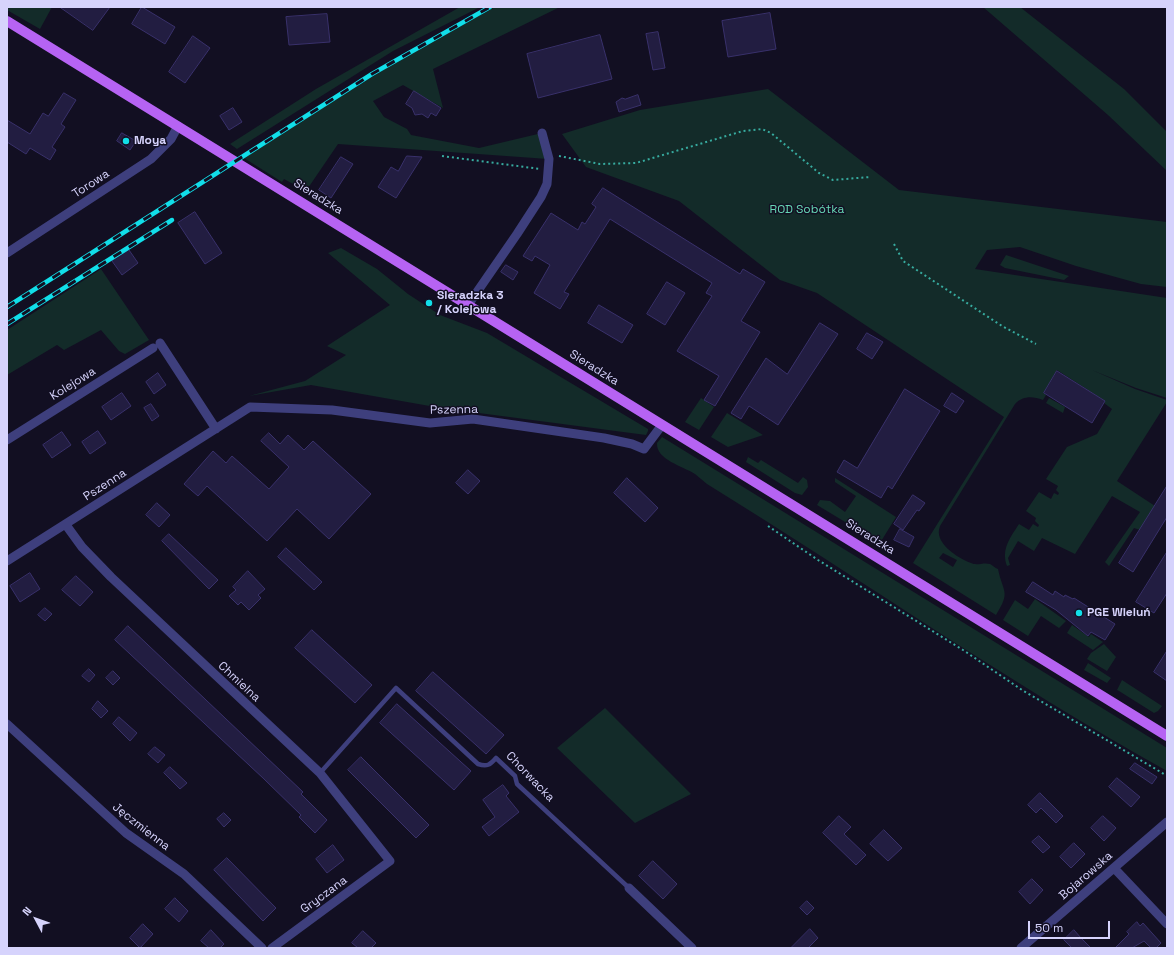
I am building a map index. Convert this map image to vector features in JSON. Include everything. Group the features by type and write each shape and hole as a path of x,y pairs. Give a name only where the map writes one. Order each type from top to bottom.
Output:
{"main road":[{"name":"Sieradzka","path":"7,21 1167,736"}],"street":[{"name":"Torowa","path":"7,253 151,159 171,139 178,126"},
{"path":"468,305 540,198 547,184 549,170 542,133"},
{"name":"Kolejowa","path":"7,440 156,345 216,429"},
{"name":"Pszenna","path":"7,561 250,407 303,408 401,418 430,423 473,419 604,438 632,444 644,449 662,425"},
{"name":"Chmielna","path":"66,525 82,547 111,577 320,773 390,861"},
{"name":"Jęczmienna","path":"7,724 126,833 184,874 262,948"},
{"name":"Bojarowska","path":"1021,948 1167,822"},
{"name":"Gryczana","path":"272,948 390,861"},
{"path":"1114,868 1167,924"},
{"name":"Chorwacka","path":"628,888 692,948"}],"lane":[{"name":"Chorwacka","path":"320,773 396,688 478,764 486,766 490,765 496,758 515,776 517,784 628,888"}],"path":[{"path":"547,154 600,164 636,163 743,131 762,129 771,133 819,173 833,180 870,177"},
{"path":"442,156 549,170"},
{"path":"894,244 903,261 1002,326 1036,344"},
{"path":"768,526 818,560 963,650 1022,690 1164,774"}],"green space":[{"path":"7,7 52,7 40,29 7,10"},
{"path":"460,7 480,7 393,51 237,149 230,144 316,89"},
{"path":"495,7 560,7 433,69 443,108 403,85 373,101 384,117 407,129 411,135 479,148 542,133 548,159 338,144 306,191 284,179 282,182 244,158 399,60"},
{"path":"983,7 1020,7 1124,89 1167,132 1167,171 1108,115"},
{"name":"ROD Sobótka","path":"768,89 899,190 1167,222 1167,287 1141,284 1076,266 1020,247 987,250 975,269 1167,298 1167,398 1136,388 1092,370 1135,389 1167,400 1117,481 1155,506 1140,530 1134,528 1109,566 1105,562 1140,512 1112,496 1075,554 1042,538 1034,551 1018,541 1008,558 1010,565 1007,566 1005,560 1007,544 1019,524 1029,530 1033,524 1038,527 1039,525 1035,521 1036,518 1026,511 1039,492 1051,499 1054,493 1058,495 1059,493 1056,490 1058,486 1046,479 1067,447 1097,434 1112,409 1104,403 1105,401 1057,370 1044,393 1046,395 1043,400 1024,398 1015,404 940,526 940,538 943,544 954,554 973,564 990,564 998,569 1005,596 996,615 913,563 1004,417 817,293 780,280 679,201 586,167 562,134 640,110","holes":["943,553 957,560 953,567 939,558"]},
{"path":"341,248 377,269 408,294 440,315 487,333 648,429 646,435 441,408 311,385 249,396 305,381 346,355 327,346 390,305 328,253"},
{"path":"1006,255 1069,276 1064,280 1005,268 1000,265"},
{"path":"101,269 149,340 125,354 119,351 101,330 64,350 57,345 7,375 7,330"},
{"path":"701,398 714,407 699,430 685,422"},
{"path":"1049,398 1065,407 1063,413 1046,403"},
{"path":"727,413 763,435 728,447 711,437"},
{"path":"662,437 1167,748 1167,771 993,667 707,484 695,474 671,462 661,454 658,449 657,443"},
{"path":"748,457 758,463 761,460 798,483 803,477 807,480 808,487 802,495 795,493 746,462"},
{"path":"835,478 896,517 880,543 817,505 820,500 830,501 845,512 856,496 835,482"},
{"path":"1035,599 1066,621 1059,628 1041,616 1028,636 1003,620 1015,600 1028,609"},
{"path":"1072,625 1089,637 1091,634 1103,642 1093,650 1067,633"},
{"path":"1104,644 1116,657 1107,671 1087,659 1091,653"},
{"path":"1088,663 1111,678 1107,683 1084,670"},
{"path":"1122,680 1162,706 1154,713 1117,690"},
{"path":"605,708 691,794 635,823 557,748"}],"building":[{"path":"60,7 110,7 93,30"},
{"path":"142,7 175,27 165,44 132,24"},
{"path":"770,13 776,49 728,57 722,21"},
{"path":"327,14 330,42 289,45 286,17"},
{"path":"658,32 665,68 653,70 646,34"},
{"path":"600,35 612,79 538,98 527,54"},
{"path":"193,36 210,48 185,83 169,72"},
{"path":"414,91 441,108 436,116 431,113 428,118 422,114 415,115 412,108 406,104"},
{"path":"64,93 76,100 61,124 65,127 52,147 56,150 50,160 30,148 26,154 7,142 7,120 30,134 43,113 48,116"},
{"path":"638,95 641,105 619,112 616,102 622,98 625,99"},
{"path":"233,108 242,122 229,130 220,116"},
{"name":"Moya","path":"122,133 136,141 130,150 117,141"},
{"path":"407,156 422,157 396,198 378,187 391,167 398,171"},
{"path":"341,157 353,164 331,198 319,190"},
{"path":"603,188 740,274 743,269 765,282 741,321 760,332 715,406 704,400 719,376 677,351 712,296 706,293 712,283 610,219 564,292 569,294 560,309 534,293 550,265 535,256 532,261 523,256 551,213 578,230 582,222 585,224 596,207 592,204"},
{"path":"195,212 222,253 205,264 178,223"},
{"path":"129,250 138,263 122,275 112,261"},
{"path":"506,265 518,272 513,280 501,272"},
{"path":"667,282 685,293 665,325 647,314"},
{"path":"599,305 633,325 622,343 588,323"},
{"path":"820,323 838,334 778,425 749,406 741,419 731,413 766,358 787,374"},
{"path":"867,333 883,342 872,359 857,349"},
{"path":"1057,371 1105,401 1092,423 1044,393"},
{"path":"158,373 166,385 154,394 146,382"},
{"path":"905,389 940,411 892,489 888,486 881,498 837,472 844,460 857,468"},
{"path":"122,393 131,406 111,420 102,407"},
{"path":"952,393 964,401 956,413 944,406"},
{"path":"151,404 159,416 152,421 144,408"},
{"path":"98,431 106,443 90,454 82,442"},
{"path":"62,432 71,445 52,458 43,445"},
{"path":"269,433 280,444 288,435 304,450 313,441 371,494 329,539 297,509 267,541 207,486 198,496 184,484 213,451 226,463 232,456 269,489 289,467 261,441"},
{"path":"468,470 480,481 468,494 456,483"},
{"path":"627,478 658,508 645,522 614,493"},
{"path":"1167,486 1167,517 1133,572 1119,563"},
{"path":"913,495 925,503 919,511 917,510 903,530 894,524"},
{"path":"157,503 170,515 159,527 146,515"},
{"path":"900,529 914,537 909,547 894,540"},
{"path":"169,534 218,580 209,589 162,541"},
{"path":"286,548 322,582 314,590 278,557"},
{"path":"1167,552 1167,593 1154,613 1136,602"},
{"path":"248,571 265,589 258,595 261,598 249,610 241,602 238,605 229,596 236,590 233,587"},
{"path":"30,573 40,589 20,602 10,586"},
{"path":"76,576 93,592 80,606 62,590"},
{"name":"PGE Wieluń","path":"1033,582 1053,595 1055,591 1064,597 1065,595 1073,599 1074,598 1115,624 1105,640 1091,632 1088,636 1056,610 1026,592"},
{"path":"45,608 52,614 45,621 38,615"},
{"path":"128,626 303,792 301,794 327,820 315,833 299,817 301,815 264,779 115,640"},
{"path":"312,630 372,685 355,703 295,648"},
{"path":"1167,651 1167,681 1154,672"},
{"path":"89,669 95,675 89,682 82,676"},
{"path":"113,671 120,678 113,685 106,678"},
{"path":"433,672 504,735 486,754 416,691"},
{"path":"98,701 108,711 101,718 92,709"},
{"path":"397,704 471,771 454,790 380,723"},
{"path":"119,717 137,733 130,741 113,724"},
{"path":"155,747 165,755 158,763 148,754"},
{"path":"361,757 429,825 416,838 348,770"},
{"path":"1135,763 1157,777 1152,784 1130,769"},
{"path":"170,767 187,783 180,789 164,773"},
{"path":"1117,778 1140,797 1131,807 1109,787"},
{"path":"503,785 509,793 506,796 519,812 489,836 482,827 495,817 483,800"},
{"path":"1040,793 1063,816 1056,823 1041,808 1036,813 1028,805"},
{"path":"224,813 231,820 224,827 217,819"},
{"path":"839,816 851,827 844,834 866,855 856,865 823,833"},
{"path":"1103,816 1116,828 1104,841 1091,828"},
{"path":"884,830 902,848 888,861 870,844"},
{"path":"1039,836 1050,847 1043,853 1032,842"},
{"path":"1074,843 1085,854 1071,868 1060,857"},
{"path":"333,845 344,860 327,873 316,859"},
{"path":"227,858 276,908 263,921 214,870"},
{"path":"653,861 677,884 663,899 639,876"},
{"path":"1032,879 1043,890 1030,904 1019,892"},
{"path":"175,898 188,911 179,922 165,909"},
{"path":"807,901 814,908 807,915 800,908"},
{"path":"1137,922 1140,926 1143,923 1161,943 1156,948 1151,948 1144,941 1132,948 1115,948 1129,934 1127,932"},
{"path":"143,924 153,934 140,948 130,938"},
{"path":"810,929 818,938 808,948 791,948"},
{"path":"211,930 224,944 220,948 209,948 201,941"},
{"path":"1074,930 1091,948 1072,948 1064,940"},
{"path":"363,931 376,943 371,948 358,948 352,943"}],"railway":[{"path":"7,307 372,74 490,7"},
{"path":"7,324 172,220"}],"place":[{"name":"Moya","path":"126,141"},
{"name":"Sieradzka 3 / Kolejowa","path":"429,303"},
{"name":"PGE Wieluń","path":"1079,613"}]}
